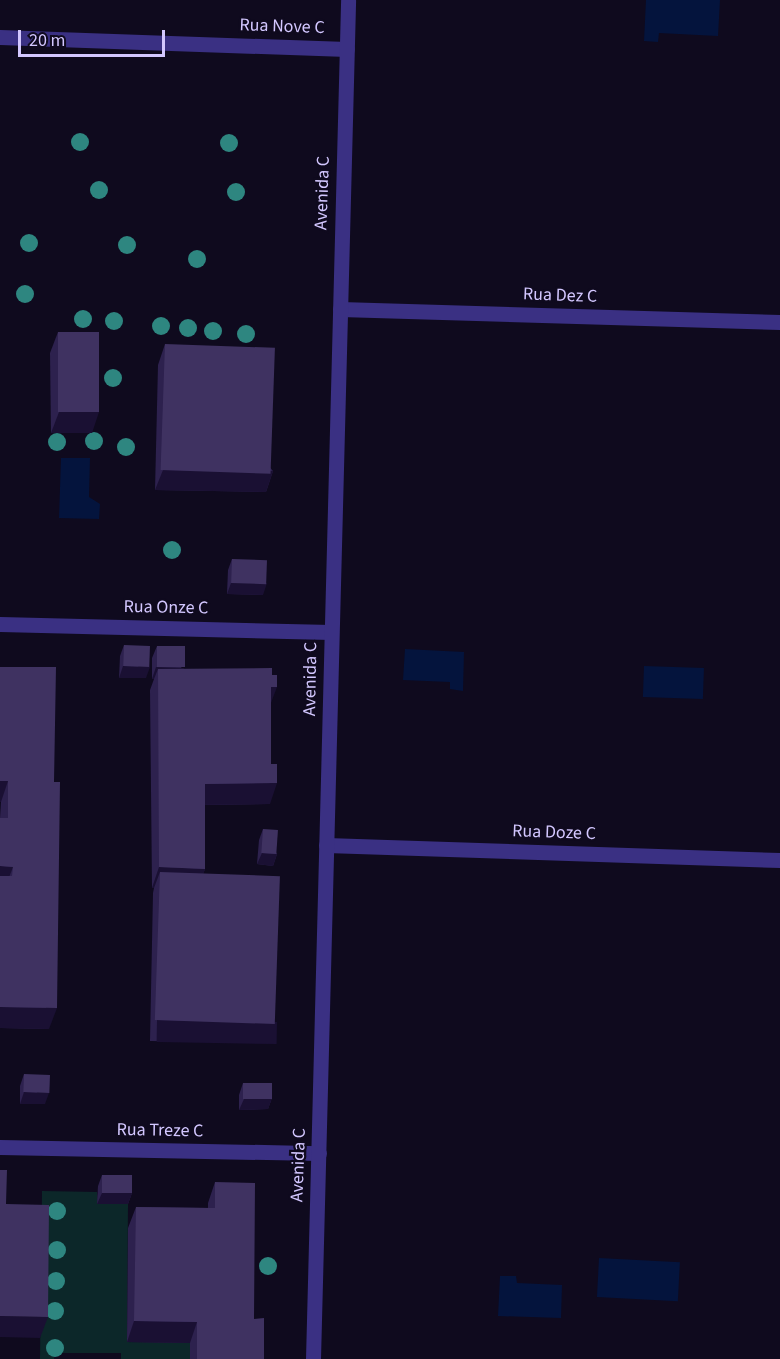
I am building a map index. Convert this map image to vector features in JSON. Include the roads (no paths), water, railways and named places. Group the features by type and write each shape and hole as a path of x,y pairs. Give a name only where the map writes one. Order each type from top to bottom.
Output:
{"street":[{"name":"Avenida C","path":"313,1359 348,0"},
{"name":"Rua Nove C","path":"0,37 347,49"},
{"name":"Rua Dez C","path":"340,309 780,322"},
{"name":"Rua Onze C","path":"0,624 331,632"},
{"name":"Rua Doze C","path":"326,845 780,860"},
{"name":"Rua Treze C","path":"0,1147 319,1153"}],"water":[{"path":"646,0 720,0 718,36 659,33 658,42 644,41"},
{"path":"61,458 90,458 89,497 100,504 99,519 59,518"},
{"path":"405,649 464,652 463,691 450,689 450,682 403,680"},
{"path":"644,666 704,668 703,699 643,697"},
{"path":"599,1258 680,1262 678,1301 597,1297"},
{"path":"500,1276 516,1276 517,1283 562,1285 561,1318 498,1316"}]}
